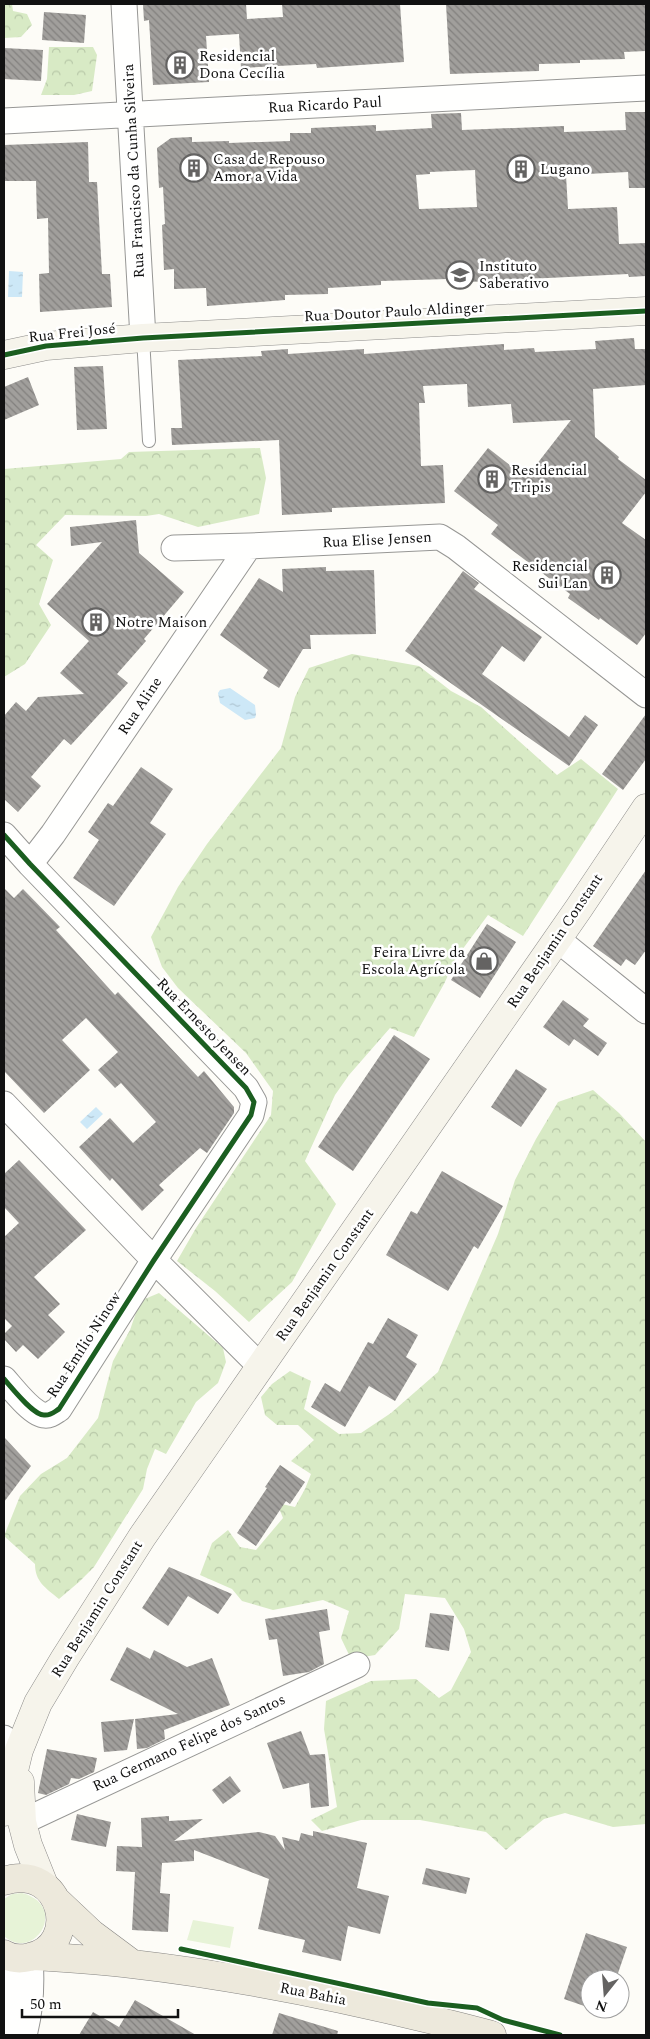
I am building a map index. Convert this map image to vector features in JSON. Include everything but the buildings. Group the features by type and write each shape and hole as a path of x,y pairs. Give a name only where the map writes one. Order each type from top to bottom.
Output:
{"main road":[{"name":"Rua Doutor Paulo Aldinger","path":"143,338 646,311"},
{"name":"Rua Frei José","path":"4,355 46,346 143,338"},
{"name":"Rua Benjamin Constant","path":"51,1893 13,1817 12,1744 142,1537 646,808"},
{"path":"4,1881 24,1877 34,1880 51,1893 60,1912 58,1933 44,1950 16,1956"},
{"name":"Rua Bahia","path":"51,1893 92,1934 131,1963"},
{"name":"Rua Bahia","path":"16,1956 131,1963 229,1978 322,1995 492,2035"}],"street":[{"name":"Rua Francisco da Cunha Silveira","path":"124,4 143,338"},
{"name":"Rua Ricardo Paul","path":"4,121 131,116 646,88"},
{"name":"Rua Elise Jensen","path":"174,548 440,537 456,547 646,695"},
{"name":"Rua Aline","path":"30,864 53,834 249,546"},
{"name":"Rua Ernesto Jensen","path":"4,835 246,1088 254,1102 251,1115 154,1260"},
{"path":"557,939 646,1011"},
{"path":"4,1104 154,1260 260,1366"},
{"name":"Rua Emílio Ninow","path":"4,1379 35,1411 43,1416 50,1415 59,1409 154,1260"},
{"name":"Rua Germano Felipe dos Santos","path":"13,1817 357,1665"},
{"path":"4,2033 12,1997 16,1956"},
{"path":"16,1956 32,1980 31,2002 24,2035"}],"lane":[{"path":"143,338 149,441"}],"green space":[{"path":"4,4 12,4 13,11 27,14 32,25 21,37 4,38"},
{"path":"49,47 93,47 97,55 92,91 74,95 41,95 47,79"},
{"path":"260,448 266,478 259,514 198,527 159,514 146,516 65,515 36,545 53,560 39,604 51,625 25,664 4,677 4,469 121,459 129,452"},
{"path":"352,654 419,666 451,691 481,707 557,775 581,759 618,789 523,936 488,915 456,958 444,984 414,1037 390,1028 349,1075 335,1095 305,1161 336,1204 292,1282 249,1322 215,1291 177,1261 196,1228 271,1115 273,1091 246,1053 178,988 162,967 151,937 178,887 207,844 281,748 295,697 309,668"},
{"path":"593,1090 619,1113 646,1142 646,1824 613,1827 565,1813 544,1819 506,1850 486,1832 420,1820 361,1820 322,1831 311,1820 337,1807 324,1729 326,1701 371,1681 416,1679 439,1698 451,1690 471,1652 464,1629 445,1598 405,1594 399,1629 375,1655 351,1659 341,1638 349,1611 323,1600 273,1610 242,1601 232,1589 200,1575 212,1543 228,1530 240,1547 256,1550 283,1518 277,1503 295,1507 311,1474 291,1461 314,1440 298,1425 277,1425 265,1415 261,1397 272,1384 290,1371 311,1381 304,1409 339,1434 361,1433 391,1413 438,1372 498,1234 515,1180 536,1139 558,1102"},
{"path":"159,1293 223,1348 226,1362 218,1383 196,1402 166,1454 155,1449 147,1469 143,1489 94,1567 59,1599 39,1580 35,1564 4,1536 20,1496 41,1474 67,1458 98,1418 113,1361 130,1330 140,1301"},
{"path":"22,1893 36,1900 44,1909 45,1919 42,1930 36,1938 26,1942 15,1942 4,1936 4,1899 12,1894"},
{"path":"193,1920 234,1927 230,1948 187,1940"}],"water":[{"path":"9,271 23,272 22,297 8,297"},
{"path":"230,688 255,705 255,718 245,720 220,703 218,693 220,690"},
{"path":"96,1107 103,1114 87,1129 80,1122"}],"cycle path":[{"path":"4,355 46,346 143,338 646,311"},
{"path":"4,835 246,1088 254,1102 251,1115 154,1260 59,1409 52,1414 39,1414 4,1379"},
{"path":"181,1949 428,2003 477,2008 503,2020 560,2035"}],"place":[{"name":"Residencial Dona Cecília","path":"180,65"},
{"name":"Casa de Repouso Amor a Vida","path":"194,168"},
{"name":"Lugano","path":"521,169"},
{"name":"Instituto Saberativo","path":"460,275"},
{"name":"Residencial Tripis","path":"492,479"},
{"name":"Residencial Sui Lan","path":"607,575"},
{"name":"Notre Maison","path":"96,622"},
{"name":"Feira Livre da Escola Agrícola","path":"484,961"}]}
